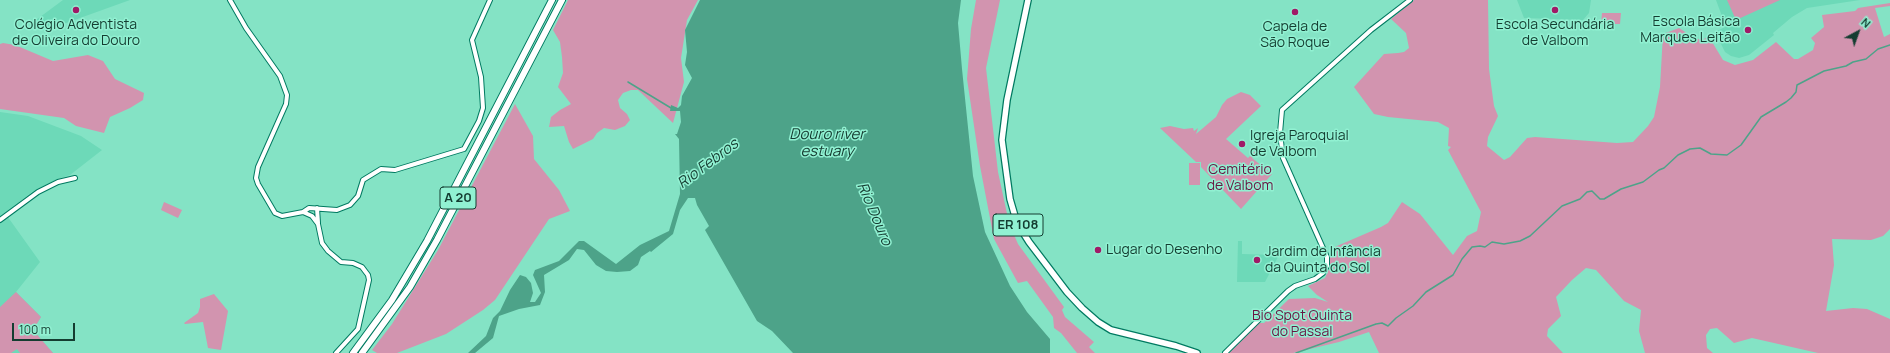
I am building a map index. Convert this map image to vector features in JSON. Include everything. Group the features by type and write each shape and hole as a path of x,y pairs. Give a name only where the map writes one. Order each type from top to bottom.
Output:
{"highway":[{"name":"A 20","path":"354,351 400,286 428,241 552,0"},
{"name":"A 20","path":"362,353 410,287 437,240 562,0"}],"main road":[{"name":"ER 108","path":"1028,0 1007,100 1002,140 1010,199 1017,223 1029,242 1067,292 1098,322 1110,330 1176,346 1197,353"}],"street":[{"path":"230,0 246,28 280,76 288,95 286,104 258,167 256,178 275,213 282,216 302,212 309,208 337,210 350,205 358,196 363,180 381,169 395,170 464,149 479,121 483,108 481,81 472,40 490,0"},
{"path":"1225,353 1288,291 1295,286 1315,279 1323,274 1327,266 1325,251 1283,158 1281,146 1281,114 1283,108 1371,30 1410,0"},
{"path":"0,220 38,192 58,182 75,178"},
{"path":"317,208 318,224 322,243 328,251 341,262 353,263 366,270 369,280 358,329 336,353"},
{"path":"302,212 312,216 318,224"}],"shaded area":[{"name":"Colégio Adventista de Oliveira do Douro","path":"63,0 130,0 55,27 44,27 36,20"},
{"name":"Escola Secundária de Valbom","path":"1517,0 1591,0 1589,13 1583,20 1524,18"},
{"name":"Escola Básica Marques Leitão","path":"1716,0 1860,0 1807,8 1792,17 1773,33 1774,35 1749,55 1739,58 1731,56 1725,52 1715,32 1723,28 1723,19"},
{"path":"0,112 28,116 81,136 102,150 70,175 55,180 32,192 5,213 40,262 16,292 41,317 33,330 53,353 0,353"},
{"name":"Jardim de Infância da Quinta do Sol","path":"1238,241 1242,241 1242,254 1279,255 1265,282 1237,282"}],"green space":[{"path":"568,0 698,0 687,20 681,58 684,82 673,123 638,90 631,90 623,93 618,100 620,108 627,114 630,120 625,126 615,130 604,128 597,133 593,139 573,149 564,126 549,127 551,117 571,104 558,87 563,73 562,57 560,42 553,30"},
{"path":"976,0 1000,0 986,68 998,172 1009,223 1018,244 1064,307 1062,310 1065,317 1094,342 1089,347 1095,353 1077,353 1061,333 1054,328 1053,317 1027,281 1018,283 994,239 980,166 967,79 971,29"},
{"name":"Bio Spot Quinta do Passal","path":"1414,0 1488,0 1489,69 1494,106 1498,116 1488,137 1487,146 1504,160 1510,157 1527,138 1535,137 1617,143 1633,142 1654,117 1660,87 1663,34 1679,28 1701,40 1709,37 1723,60 1735,65 1753,60 1776,42 1794,59 1798,59 1813,50 1815,43 1811,38 1824,27 1822,15 1855,11 1858,8 1890,3 1890,6 1875,8 1884,37 1890,34 1890,229 1883,236 1871,240 1832,239 1834,265 1826,311 1853,308 1867,309 1890,319 1890,353 1818,353 1752,338 1734,343 1717,328 1710,329 1706,335 1707,348 1713,353 1645,353 1639,331 1641,310 1624,301 1596,270 1586,268 1556,297 1561,316 1548,329 1547,336 1563,353 1379,353 1369,332 1339,342 1293,353 1229,353 1259,323 1264,323 1289,299 1315,298 1328,302 1317,295 1308,286 1325,278 1330,267 1330,249 1388,223 1402,202 1420,214 1453,255 1467,236 1477,231 1481,212 1448,150 1451,147 1448,146 1449,128 1438,122 1388,117 1374,114 1354,87 1384,54 1404,52 1409,48 1406,33 1391,19"},
{"path":"1727,0 1780,0 1736,20"},
{"path":"1602,13 1621,13 1620,24 1601,24"},
{"path":"0,44 15,45 53,61 88,55 103,61 115,79 144,93 143,100 110,117 104,133 76,126 64,118 0,109"},
{"name":"Cemitério de Valbom","path":"1241,92 1250,95 1261,106 1226,139 1248,158 1256,150 1257,151 1252,158 1272,174 1241,209 1201,167 1201,162 1196,162 1160,128 1170,126 1184,129 1193,128 1194,131 1198,128 1196,134 1216,117 1227,99"},
{"path":"515,104 533,136 534,159 559,190 570,211 549,219 495,300 483,310 446,334 397,353 377,353 372,350 392,324 438,250"},
{"path":"1189,163 1200,163 1200,185 1189,185"},
{"path":"164,202 182,210 178,218 161,210"},
{"path":"16,292 41,317 33,330 53,353 20,353 17,349 11,353 0,353 0,307"},
{"path":"214,294 228,311 221,350 208,348 203,322 184,323 198,313 200,299"}],"water":[{"name":"Douro river estuary","path":"700,0 961,0 958,23 973,176 985,232 1010,286 1027,312 1050,339 1050,353 793,353 772,331 757,321 705,230 709,226 697,205 695,198 688,198 680,210 673,234 651,252 650,251 641,257 638,265 630,271 606,271 596,265 584,250 577,249 569,260 544,275 545,292 540,305 519,309 499,316 493,338 475,353 468,353 486,336 493,318 500,311 510,290 520,275 526,277 531,283 533,293 530,302 535,302 541,293 533,275 535,270 559,261 579,241 584,241 616,264 640,245 669,231 680,194 679,139 675,134 677,134 681,122 680,111 670,111 671,105 678,108 681,105 682,96 692,78 685,65 687,52 685,30"}],"waterway":[{"path":"1296,353 1376,324 1382,323 1388,326 1396,318 1413,306 1426,292 1453,275 1462,259 1472,247 1485,247 1492,242 1504,244 1520,241 1530,236 1562,206 1580,199 1587,192 1592,191 1600,199 1604,199 1621,189 1643,182 1664,168 1678,155 1690,149 1700,148 1711,154 1727,155 1741,145 1761,117 1791,98 1796,92 1797,85 1824,71 1846,66 1853,62 1866,59 1878,49 1890,45"},
{"path":"628,82 671,108"}],"place":[{"name":"Colégio Adventista de Oliveira do Douro","path":"76,10"},
{"name":"Escola Secundária de Valbom","path":"1555,10"},
{"name":"Capela de São Roque","path":"1295,12"},
{"name":"Escola Básica Marques Leitão","path":"1748,30"},
{"name":"Igreja Paroquial de Valbom","path":"1242,144"},
{"name":"Lugar do Desenho","path":"1098,250"},
{"name":"Jardim de Infância da Quinta do Sol","path":"1257,260"}],"water label":[{"name":"Rio Febros","path":"708,164"},
{"name":"Rio Douro","path":"874,214"}]}
